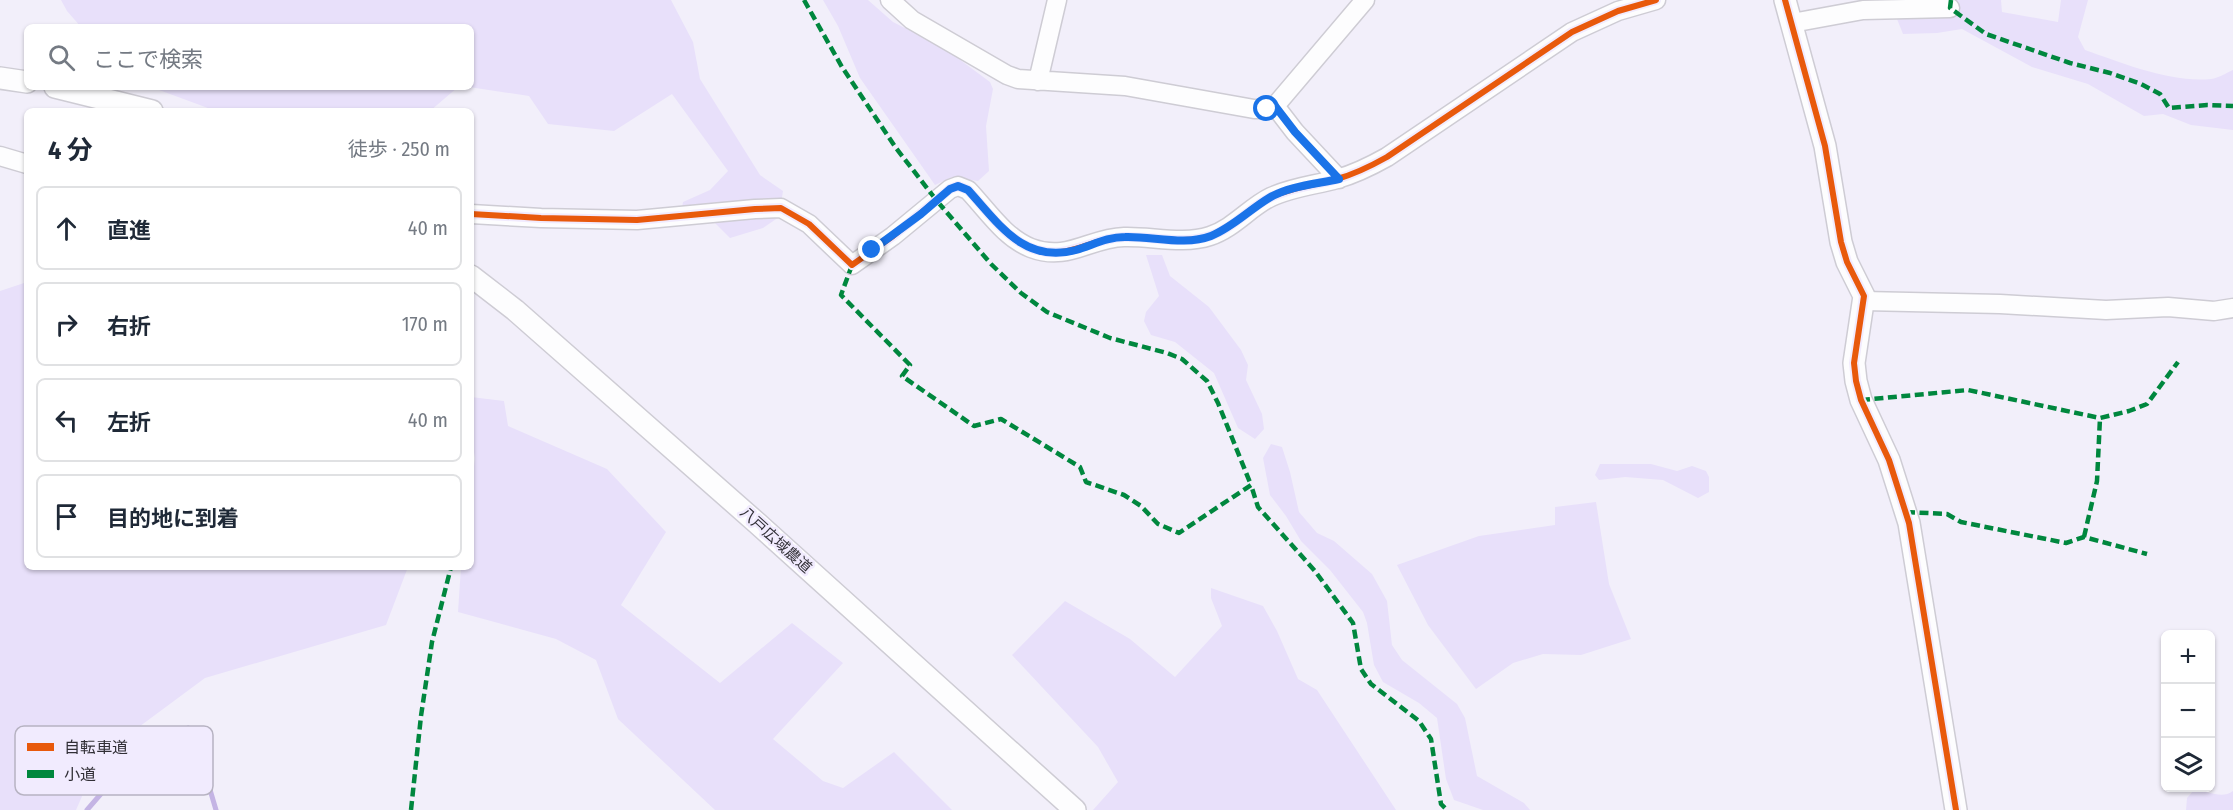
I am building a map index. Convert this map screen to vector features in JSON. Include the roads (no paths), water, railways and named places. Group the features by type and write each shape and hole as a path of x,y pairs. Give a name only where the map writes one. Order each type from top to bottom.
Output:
{"street":[{"path":"890,0 912,20 1007,75 1038,81 1125,86 1254,110 1275,106 1365,0"},
{"path":"1038,81 1057,0"},
{"path":"474,214 582,220 637,220 754,208 781,208 809,224 852,265 893,236 950,189 958,186 968,190 1014,240 1053,254 1076,250 1106,239 1123,237 1188,239 1210,236 1228,227 1270,197 1360,172 1387,157 1572,32 1618,11 1656,0"},
{"path":"1785,0 1825,146 1841,242 1847,262 1864,296 1854,363 1856,381 1861,400 1889,460 1909,523 1956,810"},
{"path":"1792,23 1863,10 1950,8"},
{"path":"0,78 24,82"},
{"path":"67,90 140,108"},
{"path":"1275,106 1295,132 1339,179"},
{"path":"0,156 24,163"},
{"name":"八戸広域農道","path":"474,278 515,310 757,523 1075,810"},
{"path":"1864,301 2000,304 2106,310 2168,307 2214,311 2233,308"}],"waterway":[{"path":"87,810 100,795"},
{"path":"212,795 216,810"}]}
